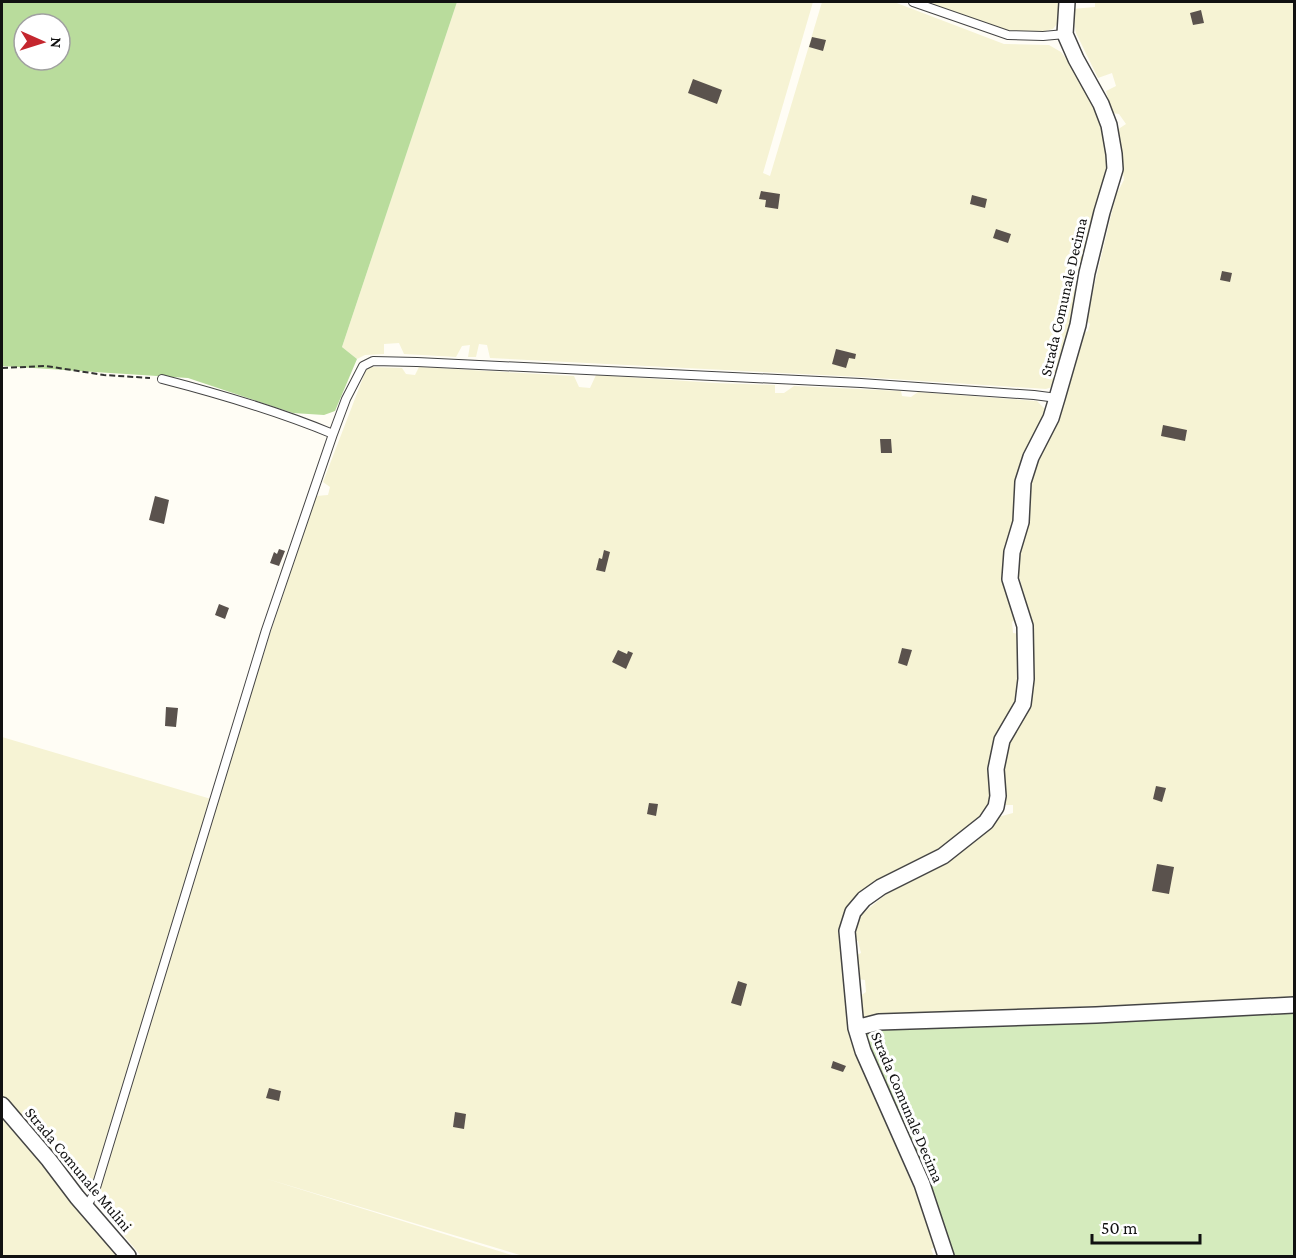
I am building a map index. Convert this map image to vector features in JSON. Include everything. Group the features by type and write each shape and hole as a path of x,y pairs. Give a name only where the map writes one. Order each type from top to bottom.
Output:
{"street":[{"name":"Strada Comunale Decima","path":"946,1257 922,1184 863,1051 856,1028 846,931 853,912 864,899 881,887 943,856 986,822 996,807 998,796 996,769 1002,740 1023,704 1026,679 1025,626 1010,579 1012,552 1021,522 1023,482 1031,458 1051,418 1057,398 1078,325 1087,273 1115,169 1108,125 1101,104 1065,34 1067,2"},
{"path":"856,1028 879,1022 1119,1014 1294,1005"},
{"name":"Strada Comunale Mulini","path":"2,1105 128,1257"}],"lane":[{"path":"913,2 1008,35 1065,34"},
{"path":"86,1207 94,1194 266,630 333,434 346,399 363,366 373,361 417,362 861,383 1057,398"},
{"path":"162,379 216,393 306,422 333,434"}],"path":[{"path":"2,368 46,366 104,375 162,379"}],"shaded area":[{"path":"457,2 813,2 763,173 770,176 822,2 894,2 1004,44 1049,45 1061,52 1072,66 1105,130 1108,170 1082,268 1070,273 1066,280 1075,290 1078,299 1052,387 1046,389 490,358 487,345 479,344 476,357 468,357 470,345 462,346 456,357 404,354 399,343 384,344 384,354 365,355 357,359 342,347"},
{"path":"927,2 1061,2 1060,20 1053,29 1041,32 1003,30"},
{"path":"1095,2 1294,2 1294,999 879,1014 864,1019 860,996 866,992 865,980 857,979 855,956 861,953 858,941 853,940 855,920 885,895 951,859 998,817 1013,813 1013,805 1003,805 1003,785 1006,749 1032,625 1018,572 1029,511 1032,471 1081,335 1088,331 1090,324 1086,320 1116,195 1124,180 1117,130 1126,124 1119,114 1112,113 1106,91 1116,86 1112,73 1098,78 1076,33 1072,9 1095,7"},
{"path":"372,367 402,368 406,374 415,375 419,367 574,376 579,387 590,388 596,375 775,385 775,393 784,393 794,386 901,391 902,396 911,397 918,392 1037,401 1046,410 1045,417 1023,460 1015,620 1012,622 1013,633 1019,634 1020,682 1016,700 995,738 992,801 989,810 939,850 875,881 855,897 844,913 839,939 850,1039 918,1198 936,1247 931,1249 934,1256 523,1256 264,1178 515,1256 141,1256 96,1202 217,801 272,628 316,496 328,495 330,487 323,482 366,370"},
{"path":"2,737 211,799 89,1194 15,1109 2,1098"},
{"path":"2,1115 118,1256 2,1256"}],"green space":[{"path":"2,2 457,2 342,347 357,359 335,411 324,415 293,413 188,378 2,366"},
{"path":"1294,1010 1294,1256 953,1256 927,1182 865,1035 882,1027"}],"building":[{"path":"1201,10 1204,23 1193,25 1190,13"},
{"path":"812,37 826,40 823,51 809,47"},
{"path":"693,79 722,90 717,104 688,93"},
{"path":"761,191 780,194 778,209 765,207 766,200 759,199"},
{"path":"972,195 987,199 985,208 970,204"},
{"path":"996,229 1011,234 1008,243 993,238"},
{"path":"1222,271 1232,273 1230,282 1220,280"},
{"path":"836,349 856,354 855,359 849,358 846,368 832,364"},
{"path":"1163,425 1187,430 1185,441 1161,436"},
{"path":"880,439 891,439 892,453 881,453"},
{"path":"155,496 169,500 164,524 149,520"},
{"path":"279,549 285,551 279,566 270,563 274,552 277,554"},
{"path":"604,550 610,552 605,572 596,570"},
{"path":"219,604 229,608 225,619 215,615"},
{"path":"902,648 912,650 907,666 898,663"},
{"path":"618,650 627,654 628,651 633,653 626,669 612,662"},
{"path":"166,707 178,708 176,727 165,726"},
{"path":"1156,786 1166,788 1162,802 1153,799"},
{"path":"649,803 658,804 656,816 647,814"},
{"path":"1157,864 1174,867 1169,894 1152,891"},
{"path":"738,981 747,984 741,1006 731,1003"},
{"path":"833,1061 846,1066 843,1072 831,1068"},
{"path":"269,1088 281,1091 279,1101 266,1098"},
{"path":"455,1112 466,1114 464,1129 453,1127"}]}
